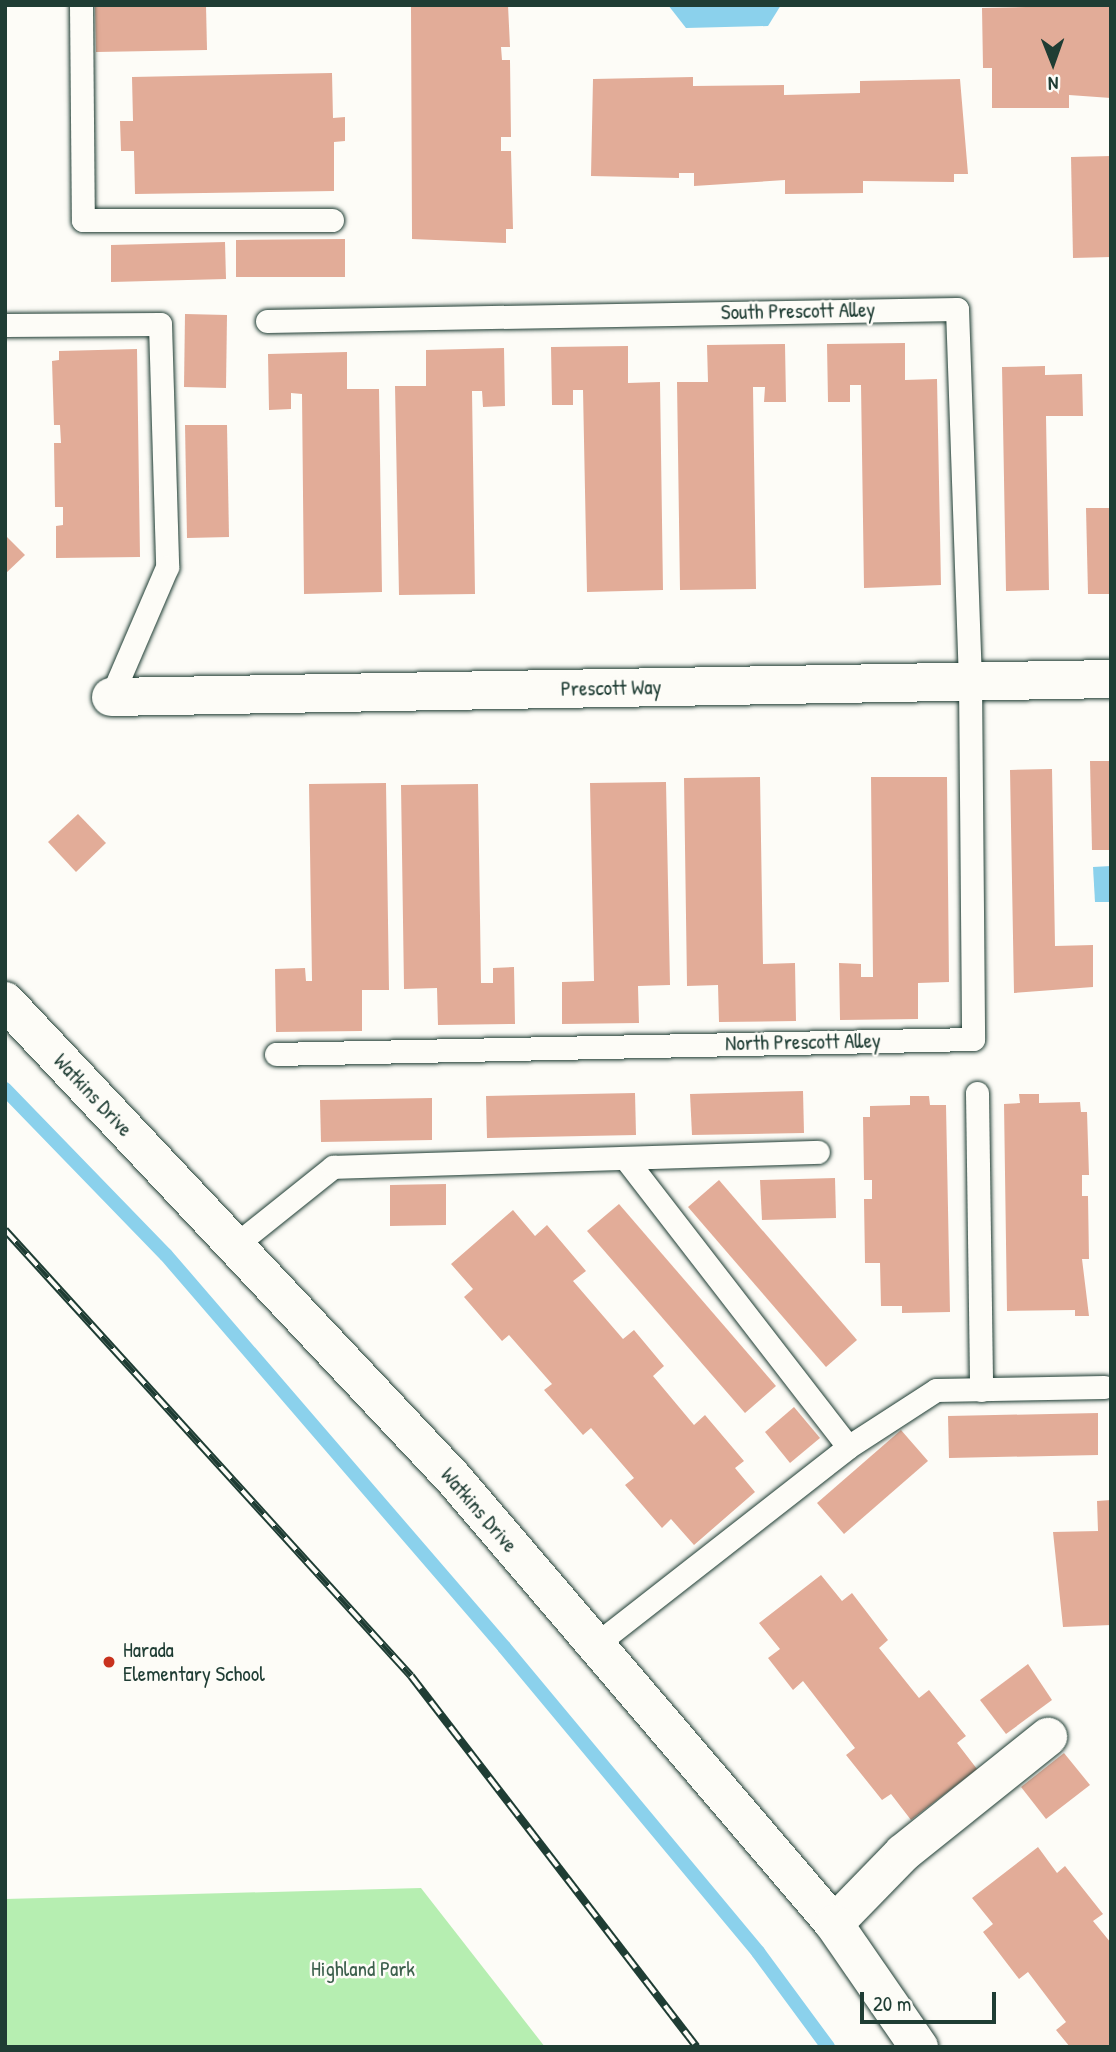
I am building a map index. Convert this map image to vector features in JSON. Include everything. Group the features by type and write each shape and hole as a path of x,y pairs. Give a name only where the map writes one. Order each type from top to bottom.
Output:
{"street":[{"name":"Prescott Way","path":"111,697 1111,679"},
{"name":"Watkins Drive","path":"5,1001 454,1479 834,1924 919,2047"},
{"path":"834,1924 903,1853 1048,1737"}],"lane":[{"path":"81,5 83,220 332,220"},
{"name":"South Prescott Alley","path":"267,321 957,309 970,681"},
{"path":"5,326 160,324 167,566 111,697"},
{"name":"North Prescott Alley","path":"276,1055 973,1038 970,681"},
{"path":"977,1093 981,1390"},
{"path":"234,1246 333,1167 818,1152"},
{"path":"625,1158 849,1447"},
{"path":"595,1645 849,1447 936,1390 1104,1387"}],"green space":[{"name":"Highland Park","path":"421,1888 545,2047 5,2047 5,1899"}],"water":[{"path":"668,5 781,5 768,26 686,28"},
{"path":"1111,866 1111,902 1095,902 1093,867"}],"building":[{"path":"95,5 206,5 207,50 96,52"},
{"path":"508,5 510,47 501,47 502,60 510,60 511,137 501,137 501,151 511,151 513,229 506,229 506,243 412,239 411,7"},
{"path":"1111,5 1111,98 1069,95 1069,108 992,108 992,68 983,68 982,8"},
{"path":"332,73 333,118 345,117 345,141 334,142 334,191 135,194 134,151 121,151 120,121 133,121 132,77"},
{"path":"693,77 693,86 784,85 784,95 860,93 860,81 960,79 968,174 954,174 954,182 863,181 863,193 785,194 785,180 694,186 694,173 679,173 679,178 591,176 593,79"},
{"path":"1111,156 1111,257 1073,258 1071,157"},
{"path":"345,239 345,277 236,277 236,240"},
{"path":"225,242 226,279 111,282 111,245"},
{"path":"185,314 227,315 226,388 184,387"},
{"path":"905,343 905,380 937,379 941,585 864,588 861,385 850,385 850,402 828,402 827,344"},
{"path":"785,344 786,402 764,402 765,387 753,387 756,589 680,590 677,382 708,382 707,345"},
{"path":"628,346 628,383 660,382 663,590 587,592 583,390 573,390 573,405 552,405 551,347"},
{"path":"504,348 505,406 483,407 482,391 472,391 475,594 399,595 395,386 426,386 426,350"},
{"path":"137,349 140,557 56,558 56,526 63,525 63,507 55,507 54,443 61,443 60,425 54,425 52,361 59,360 59,351"},
{"path":"347,352 347,389 379,389 382,592 304,594 302,394 291,393 291,409 269,410 268,354"},
{"path":"1045,366 1045,375 1082,374 1083,416 1046,416 1049,590 1006,591 1002,367"},
{"path":"185,425 227,425 229,537 187,538"},
{"path":"1086,508 1111,508 1111,594 1088,594"},
{"path":"5,535 25,555 5,574"},
{"path":"1090,761 1111,761 1111,850 1092,850"},
{"path":"1052,769 1055,946 1093,945 1093,987 1014,993 1010,770"},
{"path":"760,777 763,964 795,963 796,1021 719,1022 718,985 687,986 684,778"},
{"path":"871,777 947,777 949,982 918,983 918,1019 840,1020 839,963 861,964 861,977 873,977"},
{"path":"666,782 670,985 638,986 639,1023 562,1024 562,982 594,981 590,783"},
{"path":"386,783 389,990 362,990 362,1031 276,1032 275,969 305,968 306,981 312,981 309,784"},
{"path":"478,784 481,983 493,983 493,968 514,967 515,1024 438,1025 437,988 404,989 401,785"},
{"path":"78,814 106,843 76,872 48,842"},
{"path":"803,1091 804,1133 692,1135 690,1094"},
{"path":"635,1093 636,1135 487,1138 486,1096"},
{"path":"1019,1094 1039,1094 1039,1103 1080,1102 1081,1112 1087,1112 1089,1175 1082,1175 1082,1196 1088,1196 1089,1259 1082,1259 1089,1316 1075,1316 1075,1310 1007,1311 1004,1104 1020,1103"},
{"path":"910,1096 929,1096 930,1105 946,1105 950,1312 902,1313 902,1306 881,1306 880,1263 865,1263 864,1199 872,1199 872,1180 864,1180 863,1117 870,1117 870,1106 910,1105"},
{"path":"432,1098 432,1140 321,1142 320,1100"},
{"path":"835,1178 836,1218 762,1220 760,1180"},
{"path":"719,1180 857,1340 826,1367 688,1207"},
{"path":"446,1184 446,1225 390,1226 390,1185"},
{"path":"619,1204 776,1386 745,1413 587,1231"},
{"path":"513,1210 535,1236 547,1225 586,1271 573,1281 623,1339 634,1330 664,1366 653,1376 694,1425 705,1415 744,1461 735,1468 755,1492 694,1545 671,1519 662,1528 625,1485 634,1478 591,1428 583,1435 544,1390 552,1384 509,1335 502,1341 464,1297 473,1289 451,1264"},
{"path":"794,1407 820,1438 790,1463 765,1432"},
{"path":"1098,1413 1098,1455 949,1458 948,1416"},
{"path":"901,1430 928,1461 844,1534 817,1503"},
{"path":"1111,1500 1111,1625 1063,1627 1053,1532 1098,1531 1097,1501"},
{"path":"821,1575 842,1601 852,1593 888,1640 879,1648 919,1698 929,1690 966,1736 957,1743 977,1769 911,1820 891,1794 882,1800 846,1755 855,1748 803,1681 793,1690 768,1658 780,1649 759,1623"},
{"path":"1028,1664 1052,1700 1006,1734 980,1700"},
{"path":"1064,1753 1090,1785 1046,1819 1021,1787"},
{"path":"1038,1847 1057,1873 1065,1866 1103,1914 1093,1921 1111,1943 1111,2047 1070,2047 1056,2030 1066,2022 1028,1972 1019,1979 983,1932 993,1924 972,1898"}],"waterway":[{"path":"5,1089 166,1255 504,1647 758,1952 828,2047"}],"railway":[{"path":"5,1230 411,1676 697,2047"}],"place":[{"name":"Harada Elementary School","path":"109,1662"}]}
